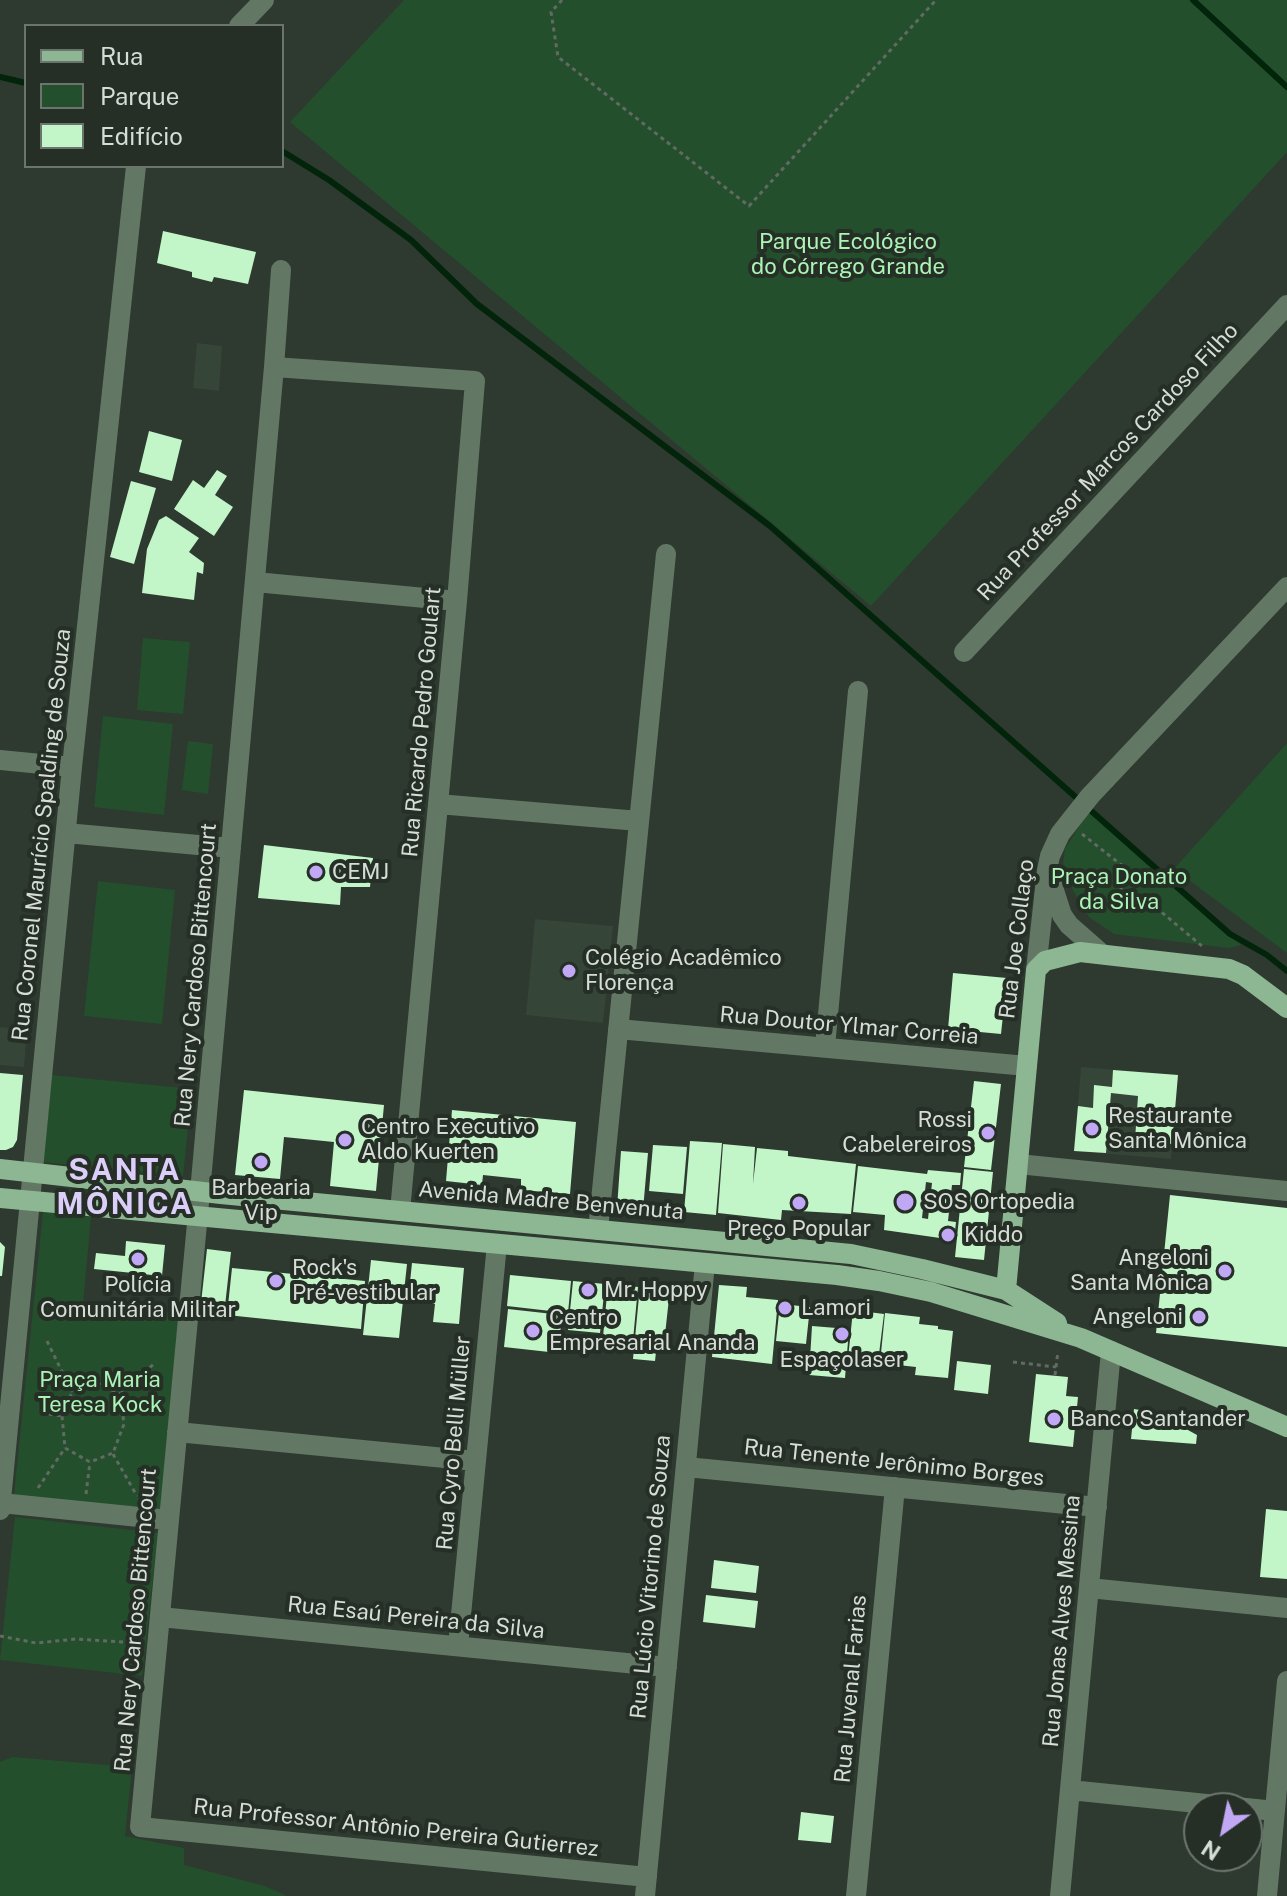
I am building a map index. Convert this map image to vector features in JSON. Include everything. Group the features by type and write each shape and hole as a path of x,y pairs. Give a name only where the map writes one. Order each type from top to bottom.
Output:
{"main road":[{"path":"1036,970 1045,961 1080,952 1229,969 1243,975 1287,1008"},
{"name":"Rua Joe Collaço","path":"1006,1290 1036,970"},
{"name":"Avenida Madre Benvenuta","path":"0,1169 200,1192 851,1254 1006,1290 1081,1338"},
{"name":"Avenida Madre Benvenuta","path":"0,1198 879,1281 931,1292 1081,1338 1287,1427"}],"street":[{"path":"241,24 264,0"},
{"name":"Rua Coronel Maurício Spalding de Souza","path":"0,1510 5,1400 29,1201 136,168"},
{"name":"Rua Nery Cardoso Bittencourt","path":"140,1827 198,1217 281,270"},
{"name":"Rua Professor Marcos Cardoso Filho","path":"964,652 1287,305"},
{"name":"Rua Ricardo Pedro Goulart","path":"274,367 475,381 400,1211"},
{"path":"598,1230 666,554"},
{"path":"255,582 457,601"},
{"name":"Rua Joe Collaço","path":"1036,970 1047,870 1054,844 1071,818 1287,587"},
{"path":"825,1047 858,691"},
{"path":"0,760 72,767"},
{"path":"438,804 639,821"},
{"path":"66,833 231,848"},
{"path":"1047,870 1062,915 1102,954"},
{"name":"Rua Doutor Ylmar Correia","path":"618,1029 1027,1066"},
{"path":"1018,1164 1287,1191"},
{"name":"Rua Cyro Belli Müller","path":"458,1646 497,1244"},
{"name":"Rua Lúcio Vitorino de Souza","path":"646,1886 705,1263"},
{"name":"Rua Jonas Alves Messina","path":"1060,1896 1111,1351"},
{"path":"177,1432 476,1461"},
{"name":"Rua Tenente Jerônimo Borges","path":"686,1467 1097,1507"},
{"name":"Rua Juvenal Farias","path":"856,1896 895,1487"},
{"path":"1,1503 169,1520"},
{"path":"1089,1588 1287,1608"},
{"name":"Rua Esaú Pereira da Silva","path":"160,1617 667,1667"},
{"path":"1267,1896 1287,1681"},
{"path":"1070,1790 1275,1811"},
{"name":"Rua Professor Antônio Pereira Gutierrez","path":"140,1827 646,1886"}],"path":[{"path":"562,0 551,12 558,57 749,206 936,0"},
{"path":"1071,818 1124,867 1119,905 1159,910 1229,969"},
{"path":"47,1341 72,1392"},
{"path":"1055,1375 1058,1347"},
{"path":"120,1394 156,1362"},
{"path":"1013,1362 1056,1367"},
{"path":"33,1496 65,1448 62,1416 72,1392 97,1383 120,1394"},
{"path":"90,1462 113,1453 124,1424 120,1394"},
{"path":"41,1413 62,1416"},
{"path":"65,1448 90,1462"},
{"path":"113,1453 143,1506"},
{"path":"86,1501 90,1462"},
{"path":"0,1636 36,1643 76,1639 157,1644"}],"shaded area":[{"path":"197,343 222,346 219,391 193,388"},
{"name":"Colégio Acadêmico Florença","path":"535,919 613,926 603,1023 526,1015"},
{"path":"0,1027 27,1030 24,1067 0,1065"},
{"path":"1081,1067 1178,1075 1171,1159 1074,1151"}],"green space":[{"name":"Parque Ecológico do Córrego Grande","path":"404,0 1287,0 1287,152 871,606 290,122"},
{"path":"143,638 190,642 183,714 137,710"},
{"path":"103,716 173,724 164,815 94,807"},
{"path":"188,741 213,744 208,794 182,790"},
{"path":"1287,743 1287,953 1174,869"},
{"name":"Praça Donato da Silva","path":"1090,809 1241,945 1228,948 1114,934 1089,917 1066,879 1063,864 1065,849"},
{"path":"98,881 175,890 162,1024 84,1016"},
{"path":"52,1075 192,1089 183,1176 43,1162"},
{"name":"Praça Maria Teresa Kock","path":"43,1212 91,1217 83,1304 183,1314 164,1511 14,1495"},
{"path":"15,1517 158,1533 142,1676 0,1660"},
{"path":"12,1757 132,1767 125,1836 184,1848 184,1865 265,1886 287,1896 0,1896 0,1762"}],"building":[{"path":"163,231 256,252 248,284 214,277 212,282 192,277 192,272 157,263"},
{"path":"149,431 182,440 172,481 139,472"},
{"path":"217,470 227,476 215,495 233,507 214,536 174,509 193,480 204,488"},
{"path":"131,481 156,488 134,564 110,557"},
{"path":"166,516 199,538 189,552 204,563 203,574 197,572 194,600 142,593 147,549 159,520"},
{"name":"CEMJ","path":"264,845 373,858 370,887 341,887 340,905 258,898"},
{"path":"953,973 1007,978 1001,1034 948,1029"},
{"path":"1113,1070 1178,1075 1172,1144 1135,1140 1138,1096 1111,1093 1106,1153 1074,1151 1078,1106 1093,1108 1094,1085 1112,1087"},
{"path":"0,1073 23,1075 17,1140 13,1147 6,1150 0,1150"},
{"path":"974,1081 1001,1084 991,1170 964,1167"},
{"name":"Centro Executivo Aldo Kuerten","path":"244,1090 384,1105 376,1191 330,1186 334,1142 284,1137 280,1179 235,1175"},
{"path":"452,1110 576,1122 570,1194 521,1190 521,1179 483,1175 482,1185 446,1181"},
{"path":"690,1141 722,1143 716,1215 684,1212"},
{"path":"723,1144 755,1147 753,1184 757,1148 788,1151 788,1156 856,1164 851,1214 782,1210 781,1220 718,1213"},
{"path":"653,1145 687,1147 683,1194 649,1191"},
{"path":"621,1151 648,1153 643,1210 617,1208"},
{"path":"858,1166 927,1174 928,1170 961,1173 960,1185 952,1185 948,1221 956,1222 954,1240 884,1230 885,1215 853,1212","holes":["926,1182 932,1183 928,1219 922,1218"]},
{"path":"964,1169 993,1172 984,1260 955,1257"},
{"name":"Angeloni Santa Mônica","path":"1170,1195 1287,1208 1287,1347 1156,1333"},
{"path":"126,1241 165,1245 162,1276 94,1269 96,1253 125,1256"},
{"path":"0,1242 5,1247 2,1276 0,1276"},
{"path":"207,1249 231,1252 224,1315 200,1312"},
{"path":"371,1260 407,1264 399,1338 363,1335"},
{"path":"412,1263 464,1268 459,1324 433,1322 435,1304 408,1301"},
{"path":"232,1268 365,1281 361,1329 227,1315"},
{"path":"510,1275 571,1281 568,1313 507,1306"},
{"path":"573,1281 605,1284 600,1333 568,1330"},
{"path":"608,1284 638,1287 633,1340 603,1337"},
{"path":"719,1285 747,1287 746,1297 778,1300 772,1364 712,1357"},
{"path":"640,1286 670,1289 664,1344 657,1343 655,1361 633,1359"},
{"path":"780,1304 810,1307 806,1344 776,1341"},
{"name":"Centro Empresarial Ananda","path":"508,1309 562,1315 558,1353 504,1347"},
{"path":"853,1310 884,1314 878,1362 848,1359"},
{"path":"885,1313 920,1317 919,1324 953,1331 948,1378 915,1375 916,1367 880,1363"},
{"path":"812,1326 849,1329 845,1378 809,1375"},
{"path":"957,1361 991,1365 988,1394 954,1390"},
{"name":"Banco Santander","path":"1036,1374 1068,1377 1066,1396 1078,1397 1073,1447 1029,1442"},
{"path":"1134,1409 1157,1413 1197,1435 1196,1444 1131,1439"},
{"path":"1266,1509 1287,1511 1287,1579 1260,1577"},
{"path":"714,1560 759,1566 756,1593 711,1588"},
{"path":"706,1595 758,1601 755,1628 703,1622"},
{"path":"801,1812 834,1816 831,1843 798,1840"}],"waterway":[{"path":"1193,0 1287,87"},
{"path":"0,77 24,83"},
{"path":"284,152 329,180 411,240 477,304 770,526 1230,934 1267,955 1287,971"}],"place":[{"name":"CEMJ","path":"316,872"},
{"name":"Colégio Acadêmico Florença","path":"569,971"},
{"name":"Restaurante Santa Mônica","path":"1092,1129"},
{"name":"Rossi Cabelereiros","path":"988,1133"},
{"name":"Centro Executivo Aldo Kuerten","path":"345,1140"},
{"name":"Barbearia Vip","path":"261,1162"},
{"name":"SOS Ortopedia","path":"905,1202"},
{"name":"Preço Popular","path":"799,1203"},
{"name":"Kiddo","path":"948,1235"},
{"name":"Polícia Comunitária Militar","path":"138,1259"},
{"name":"Angeloni Santa Mônica","path":"1225,1271"},
{"name":"Rock's Pré-vestibular","path":"276,1281"},
{"name":"Mr. Hoppy","path":"588,1290"},
{"name":"Lamori","path":"785,1308"},
{"name":"Angeloni","path":"1199,1317"},
{"name":"Centro Empresarial Ananda","path":"533,1331"},
{"name":"Espaçolaser","path":"842,1334"},
{"name":"Banco Santander","path":"1054,1419"}],"district":[{"name":"SANTA MÔNICA","path":"125,1188"}]}
